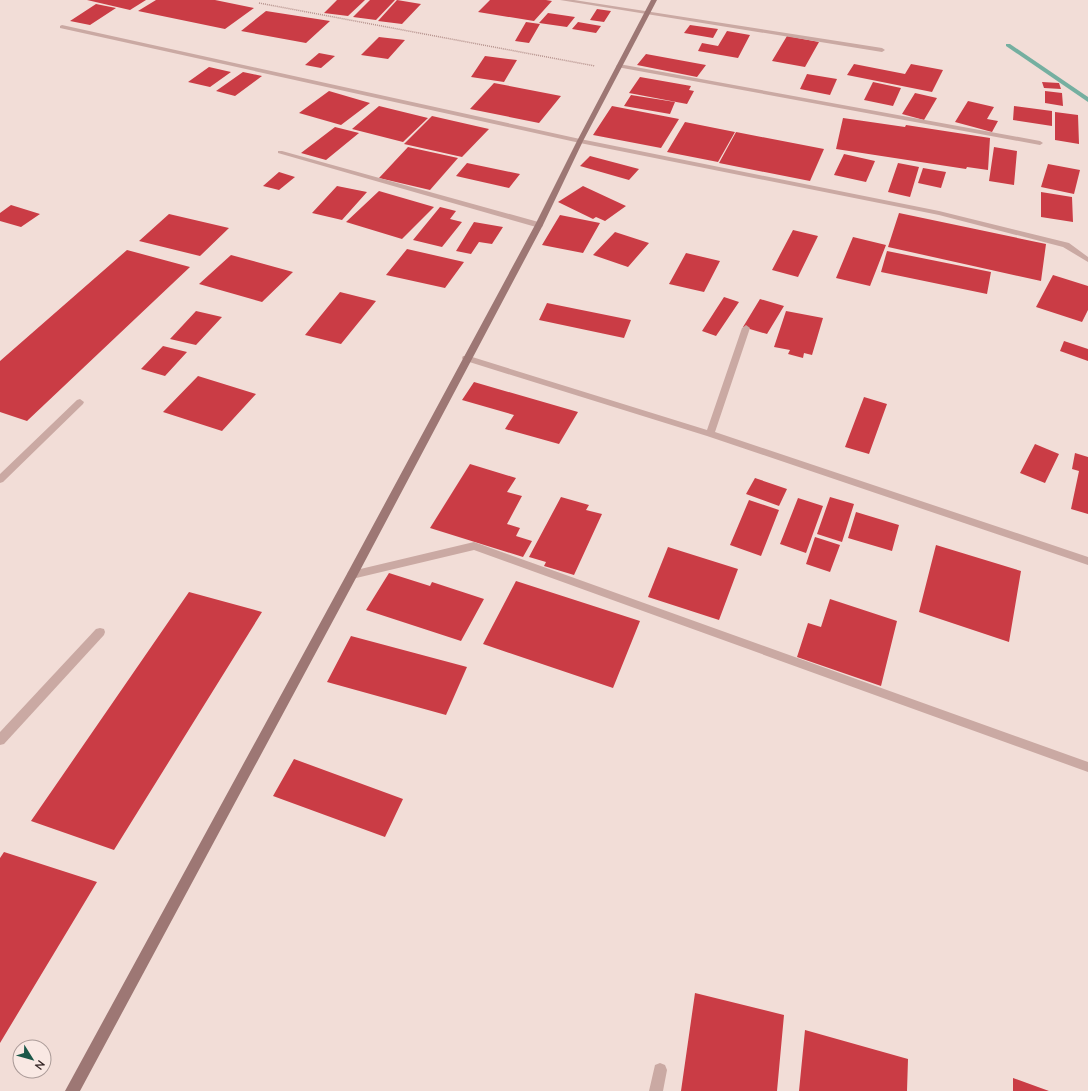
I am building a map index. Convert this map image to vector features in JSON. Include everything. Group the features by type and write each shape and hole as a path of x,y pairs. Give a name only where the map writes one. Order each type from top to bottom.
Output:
{"street":[{"path":"563,0 882,50"},
{"path":"72,1091 352,575 538,225 654,0"},
{"path":"62,27 580,141 939,213 1066,246 1088,260"},
{"path":"618,68 1040,143"},
{"path":"280,152 538,225"},
{"path":"710,434 746,328"},
{"path":"466,358 710,434 1088,561"},
{"path":"0,480 80,402"},
{"path":"352,575 474,546 1088,767"},
{"path":"0,740 100,632"},
{"path":"656,1091 660,1070"}],"path":[{"path":"259,3 618,68"}],"building":[{"path":"87,0 146,0 130,10"},
{"path":"156,0 215,0 254,8 225,29 138,11"},
{"path":"337,0 365,0 348,16 324,13"},
{"path":"370,0 395,0 376,20 353,17"},
{"path":"397,0 421,4 402,24 378,21"},
{"path":"490,0 552,1 534,21 478,12"},
{"path":"96,4 116,8 90,25 70,21"},
{"path":"597,9 611,11 604,22 590,20"},
{"path":"266,11 330,21 306,43 241,31"},
{"path":"548,13 575,17 567,27 539,23"},
{"path":"526,22 540,24 529,43 515,41"},
{"path":"578,22 601,26 596,33 572,29"},
{"path":"690,25 718,29 713,38 684,33"},
{"path":"727,31 750,35 738,58 698,51 702,43 718,46"},
{"path":"787,36 819,42 805,67 772,61"},
{"path":"379,37 405,40 388,59 361,55"},
{"path":"319,53 335,56 321,68 305,65"},
{"path":"646,54 706,65 697,77 637,65"},
{"path":"485,56 517,60 504,82 471,77"},
{"path":"854,64 905,74 911,64 943,70 932,92 847,75"},
{"path":"209,67 231,72 210,87 188,82"},
{"path":"243,72 262,76 235,96 216,91"},
{"path":"807,74 837,79 830,95 800,89"},
{"path":"640,77 691,86 689,90 694,91 687,104 629,93"},
{"path":"873,82 901,88 893,106 864,100"},
{"path":"1042,82 1059,83 1061,89 1044,88"},
{"path":"494,83 561,96 539,123 470,109"},
{"path":"329,91 370,103 341,125 299,113"},
{"path":"1045,91 1062,93 1063,106 1045,103"},
{"path":"915,93 937,98 924,120 902,114"},
{"path":"631,95 675,102 670,114 624,106"},
{"path":"968,101 994,107 987,119 998,121 992,132 955,122"},
{"path":"379,106 428,118 403,142 352,129"},
{"path":"612,106 679,119 661,148 593,135"},
{"path":"1014,106 1052,111 1052,126 1013,120"},
{"path":"1055,112 1078,115 1079,144 1055,140"},
{"path":"432,116 489,129 462,157 404,144"},
{"path":"843,118 905,127 906,125 990,138 988,170 967,167 966,169 836,149"},
{"path":"685,122 735,132 718,162 667,152"},
{"path":"335,127 359,133 326,160 301,153"},
{"path":"736,132 824,149 810,181 719,163"},
{"path":"408,147 458,158 430,190 379,178"},
{"path":"994,147 1017,151 1014,185 989,181"},
{"path":"844,154 875,161 866,182 834,175"},
{"path":"590,156 639,169 629,180 580,166"},
{"path":"467,163 520,174 509,188 456,176"},
{"path":"898,163 919,167 910,197 888,192"},
{"path":"1048,164 1080,170 1074,194 1041,187"},
{"path":"923,168 946,172 941,188 918,183"},
{"path":"279,172 295,177 279,190 263,186"},
{"path":"337,186 367,192 342,220 312,213"},
{"path":"583,186 626,206 605,221 596,217 593,219 558,202"},
{"path":"379,191 434,207 402,239 346,222"},
{"path":"1041,192 1072,197 1073,222 1041,217"},
{"path":"11,205 40,214 21,227 0,221 0,213"},
{"path":"440,207 456,211 450,219 462,222 442,247 413,240"},
{"path":"899,213 1046,244 1041,281 888,247"},
{"path":"169,214 229,228 200,256 139,241"},
{"path":"560,215 600,223 583,253 542,245"},
{"path":"474,222 503,227 492,244 479,242 471,254 456,251"},
{"path":"793,230 818,236 798,277 772,270"},
{"path":"615,232 649,243 628,267 593,255"},
{"path":"853,237 886,245 870,286 836,278"},
{"path":"407,249 464,262 445,288 386,275"},
{"path":"127,250 190,267 27,421 0,412 0,361"},
{"path":"887,251 991,272 987,294 881,272"},
{"path":"686,253 720,261 704,292 669,284"},
{"path":"231,255 293,272 262,302 199,284"},
{"path":"1053,275 1088,286 1088,310 1082,322 1036,307"},
{"path":"340,292 376,301 341,344 305,335"},
{"path":"724,297 739,302 716,336 702,331"},
{"path":"760,299 784,306 767,334 743,327"},
{"path":"547,303 631,320 624,338 539,320"},
{"path":"196,311 222,317 196,345 170,339"},
{"path":"786,311 823,318 812,355 804,353 803,358 788,354 790,350 774,347"},
{"path":"1064,341 1088,349 1088,361 1060,351"},
{"path":"163,346 187,352 165,376 141,369"},
{"path":"198,376 256,394 222,431 163,412"},
{"path":"474,382 578,412 559,444 505,429 514,415 462,400"},
{"path":"864,397 887,404 869,454 845,447"},
{"path":"1035,444 1059,454 1045,483 1020,473"},
{"path":"1075,453 1088,457 1088,514 1071,509 1079,471 1072,469"},
{"path":"470,464 516,478 507,492 522,496 507,524 520,528 516,536 532,541 523,557 430,528"},
{"path":"755,478 787,489 779,506 746,494"},
{"path":"561,497 589,505 586,510 602,514 574,575 544,566 546,562 529,557"},
{"path":"830,497 854,504 842,542 817,534"},
{"path":"798,498 823,506 806,553 780,544"},
{"path":"749,500 779,510 761,556 730,545"},
{"path":"856,512 899,525 892,551 848,538"},
{"path":"815,537 840,545 830,572 806,564"},
{"path":"936,545 1021,571 1009,642 919,612"},
{"path":"668,547 738,569 719,620 648,597"},
{"path":"389,573 430,586 432,582 484,599 461,641 366,610"},
{"path":"516,581 640,621 613,688 483,644"},
{"path":"189,592 262,612 114,850 31,821"},
{"path":"830,599 897,621 881,686 797,657 808,623 821,627"},
{"path":"351,636 467,667 446,715 327,682"},
{"path":"294,759 403,799 385,837 273,796"},
{"path":"4,852 97,882 0,1043 0,858"},
{"path":"695,993 784,1015 777,1091 681,1091"},
{"path":"805,1030 908,1059 907,1091 799,1091"},
{"path":"1013,1078 1049,1091 1013,1091"}],"waterway":[{"path":"1008,45 1088,100"}]}
